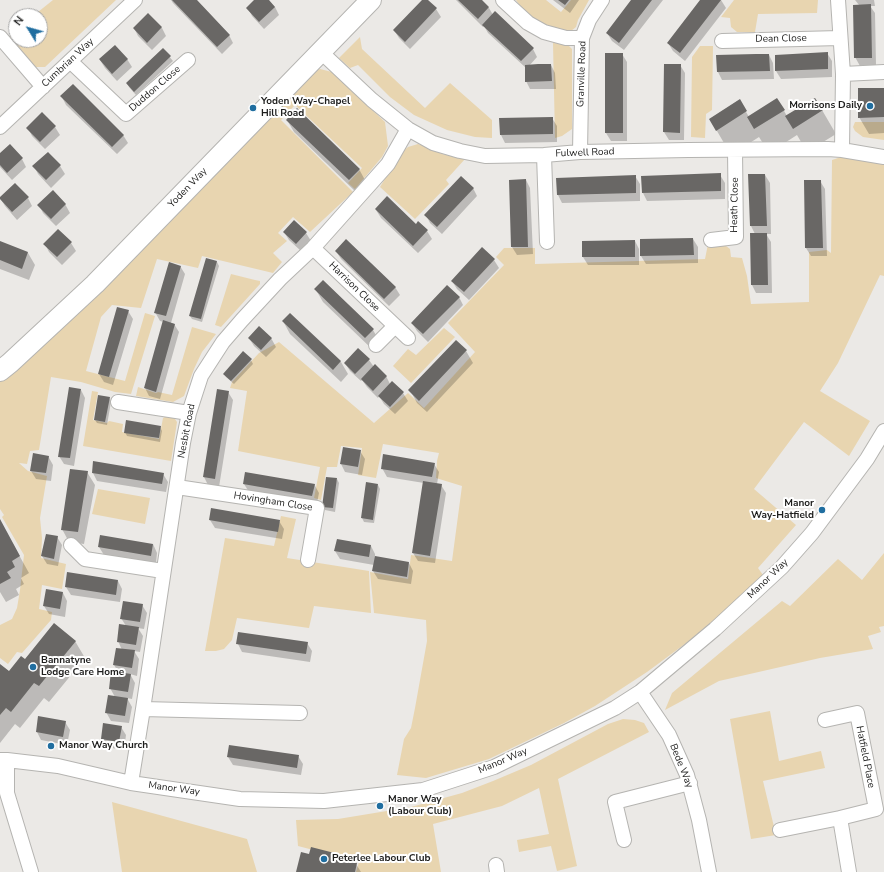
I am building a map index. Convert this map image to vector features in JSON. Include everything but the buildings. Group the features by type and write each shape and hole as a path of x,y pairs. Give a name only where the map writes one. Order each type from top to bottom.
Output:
{"main road":[{"name":"Yoden Way","path":"0,371 95,284 371,0"}],"street":[{"name":"Cumbrian Way","path":"0,127 135,0"},
{"path":"503,0 528,23 544,32 566,38 582,38"},
{"name":"Granville Road","path":"580,152 582,38 589,20 602,0"},
{"path":"838,0 843,74 842,150"},
{"path":"0,37 43,87"},
{"name":"Dean Close","path":"722,41 840,38"},
{"name":"Fulwell Road","path":"320,52 372,100 408,129 433,143 460,152 485,156 544,155 580,152 828,149 884,157"},
{"name":"Duddon Close","path":"70,61 126,114 188,60"},
{"path":"843,74 884,72"},
{"name":"Nesbit Road","path":"131,783 163,571 189,413 201,376 223,342 275,284 313,248 388,164 408,129"},
{"name":"Heath Close","path":"711,240 736,237 735,150"},
{"path":"544,155 547,242"},
{"name":"Harrison Close","path":"313,248 408,338"},
{"path":"376,345 395,326"},
{"path":"118,402 189,413"},
{"name":"Manor Way","path":"4,760 58,766 131,783 240,799 324,801 423,790 494,767 614,708 640,692 714,629 782,567 812,533 867,459 884,431"},
{"name":"Hovingham Close","path":"177,487 317,508 308,560"},
{"path":"71,544 85,559 163,571"},
{"name":"Bede Way","path":"640,692 669,736 687,775 699,820 709,872"},
{"path":"143,709 300,713"},
{"name":"Hatfield Place","path":"780,830 880,808 857,714 825,720"},
{"path":"4,760 7,793 31,872"},
{"path":"624,840 615,802 690,783"},
{"path":"840,818 849,872"}],"shaded area":[{"path":"53,0 116,0 45,67 34,67 18,48 48,48 48,8 43,8"},
{"path":"516,0 546,0 561,12 571,0 589,0 578,20 576,27 571,31 559,31 534,21"},
{"path":"734,0 818,0 817,13 758,14 755,32 737,32 731,27 730,18 721,17"},
{"path":"360,37 362,49 425,108 450,83 492,120 492,138 475,137 447,130 414,115 390,97 358,65 350,68 339,58"},
{"path":"553,43 567,44 572,49 572,129 562,136 555,138"},
{"path":"700,46 713,46 712,110 706,114 705,138 691,137 692,57"},
{"path":"320,69 332,72 385,122 388,146 382,157 355,189 348,183 362,168 295,105 281,120 353,192 310,232 293,217 278,233 287,241 273,253 282,262 273,273 202,256 198,268 157,259 141,308 112,305 101,317 86,371 125,381 145,313 155,316 131,394 115,392 81,382 51,377 39,450 30,451 27,464 19,463 28,471 47,476 40,518 42,538 41,558 66,564 62,589 42,585 39,609 52,612 51,620 22,653 17,652 8,664 0,658 0,625 12,619 17,608 24,555 2,517 4,515 0,509 0,382 309,73"},
{"path":"855,122 884,122 884,140 863,137 855,131 853,127"},
{"path":"418,144 442,154 465,159 446,180 449,184 415,219 380,187 400,154 408,147"},
{"path":"841,157 884,164 884,276 880,275 838,363 820,391 870,421 849,456 804,422 754,489 796,525 758,568 763,575 755,583 693,638 647,672 595,706 564,723 489,759 426,778 397,775 404,739 411,728 415,708 427,641 426,620 374,613 370,572 408,579 411,555 452,561 462,486 436,478 439,453 383,444 376,478 358,475 362,448 341,446 337,467 327,467 321,500 314,498 320,467 238,451 247,391 230,388 232,382 259,353 279,342 374,423 408,393 424,408 475,352 448,323 504,265 496,257 504,248 535,248 535,264 705,259 708,244 722,243 730,249 731,257 742,258 747,276 751,304 809,302 809,252 827,250 831,253 832,160"},
{"path":"231,274 260,281 260,284 221,327 215,325"},
{"path":"192,327 216,334 202,352 184,396 173,402 136,396 138,387 156,393 158,392 172,395"},
{"path":"444,328 455,337 411,383 393,366 408,349 416,355"},
{"path":"92,391 98,392 93,420 123,424 122,432 159,439 163,418 171,416 175,419 177,422 171,461 83,446"},
{"path":"98,489 150,498 145,524 92,514"},
{"path":"281,516 296,519 287,558 369,571 371,613 314,606 309,628 237,618 232,640 224,649 205,651 225,538 274,546"},
{"path":"884,553 884,626 879,627 881,632 868,636 873,649 820,658 719,681 665,710 672,693 782,601 790,606 838,559 862,580"},
{"path":"770,711 779,761 821,751 825,768 763,781 776,835 751,839 730,719"},
{"path":"623,719 635,720 644,723 649,732 558,779 577,866 557,871 551,846 519,852 517,840 549,834 539,788 502,806 433,824 441,872 356,872 359,862 298,846 296,820 338,819 411,807 462,793 531,765 608,724"},
{"path":"112,802 247,839 257,872 122,872"}],"place":[{"name":"Morrisons Daily","path":"870,106"},
{"name":"Yoden Way-Chapel Hill Road","path":"253,108"},
{"name":"Manor Way-Hatfield","path":"822,510"},
{"name":"Bannatyne Lodge Care Home","path":"33,667"},
{"name":"Manor Way Church","path":"51,746"},
{"name":"Manor Way (Labour Club)","path":"380,806"},
{"name":"Peterlee Labour Club","path":"324,859"}]}
